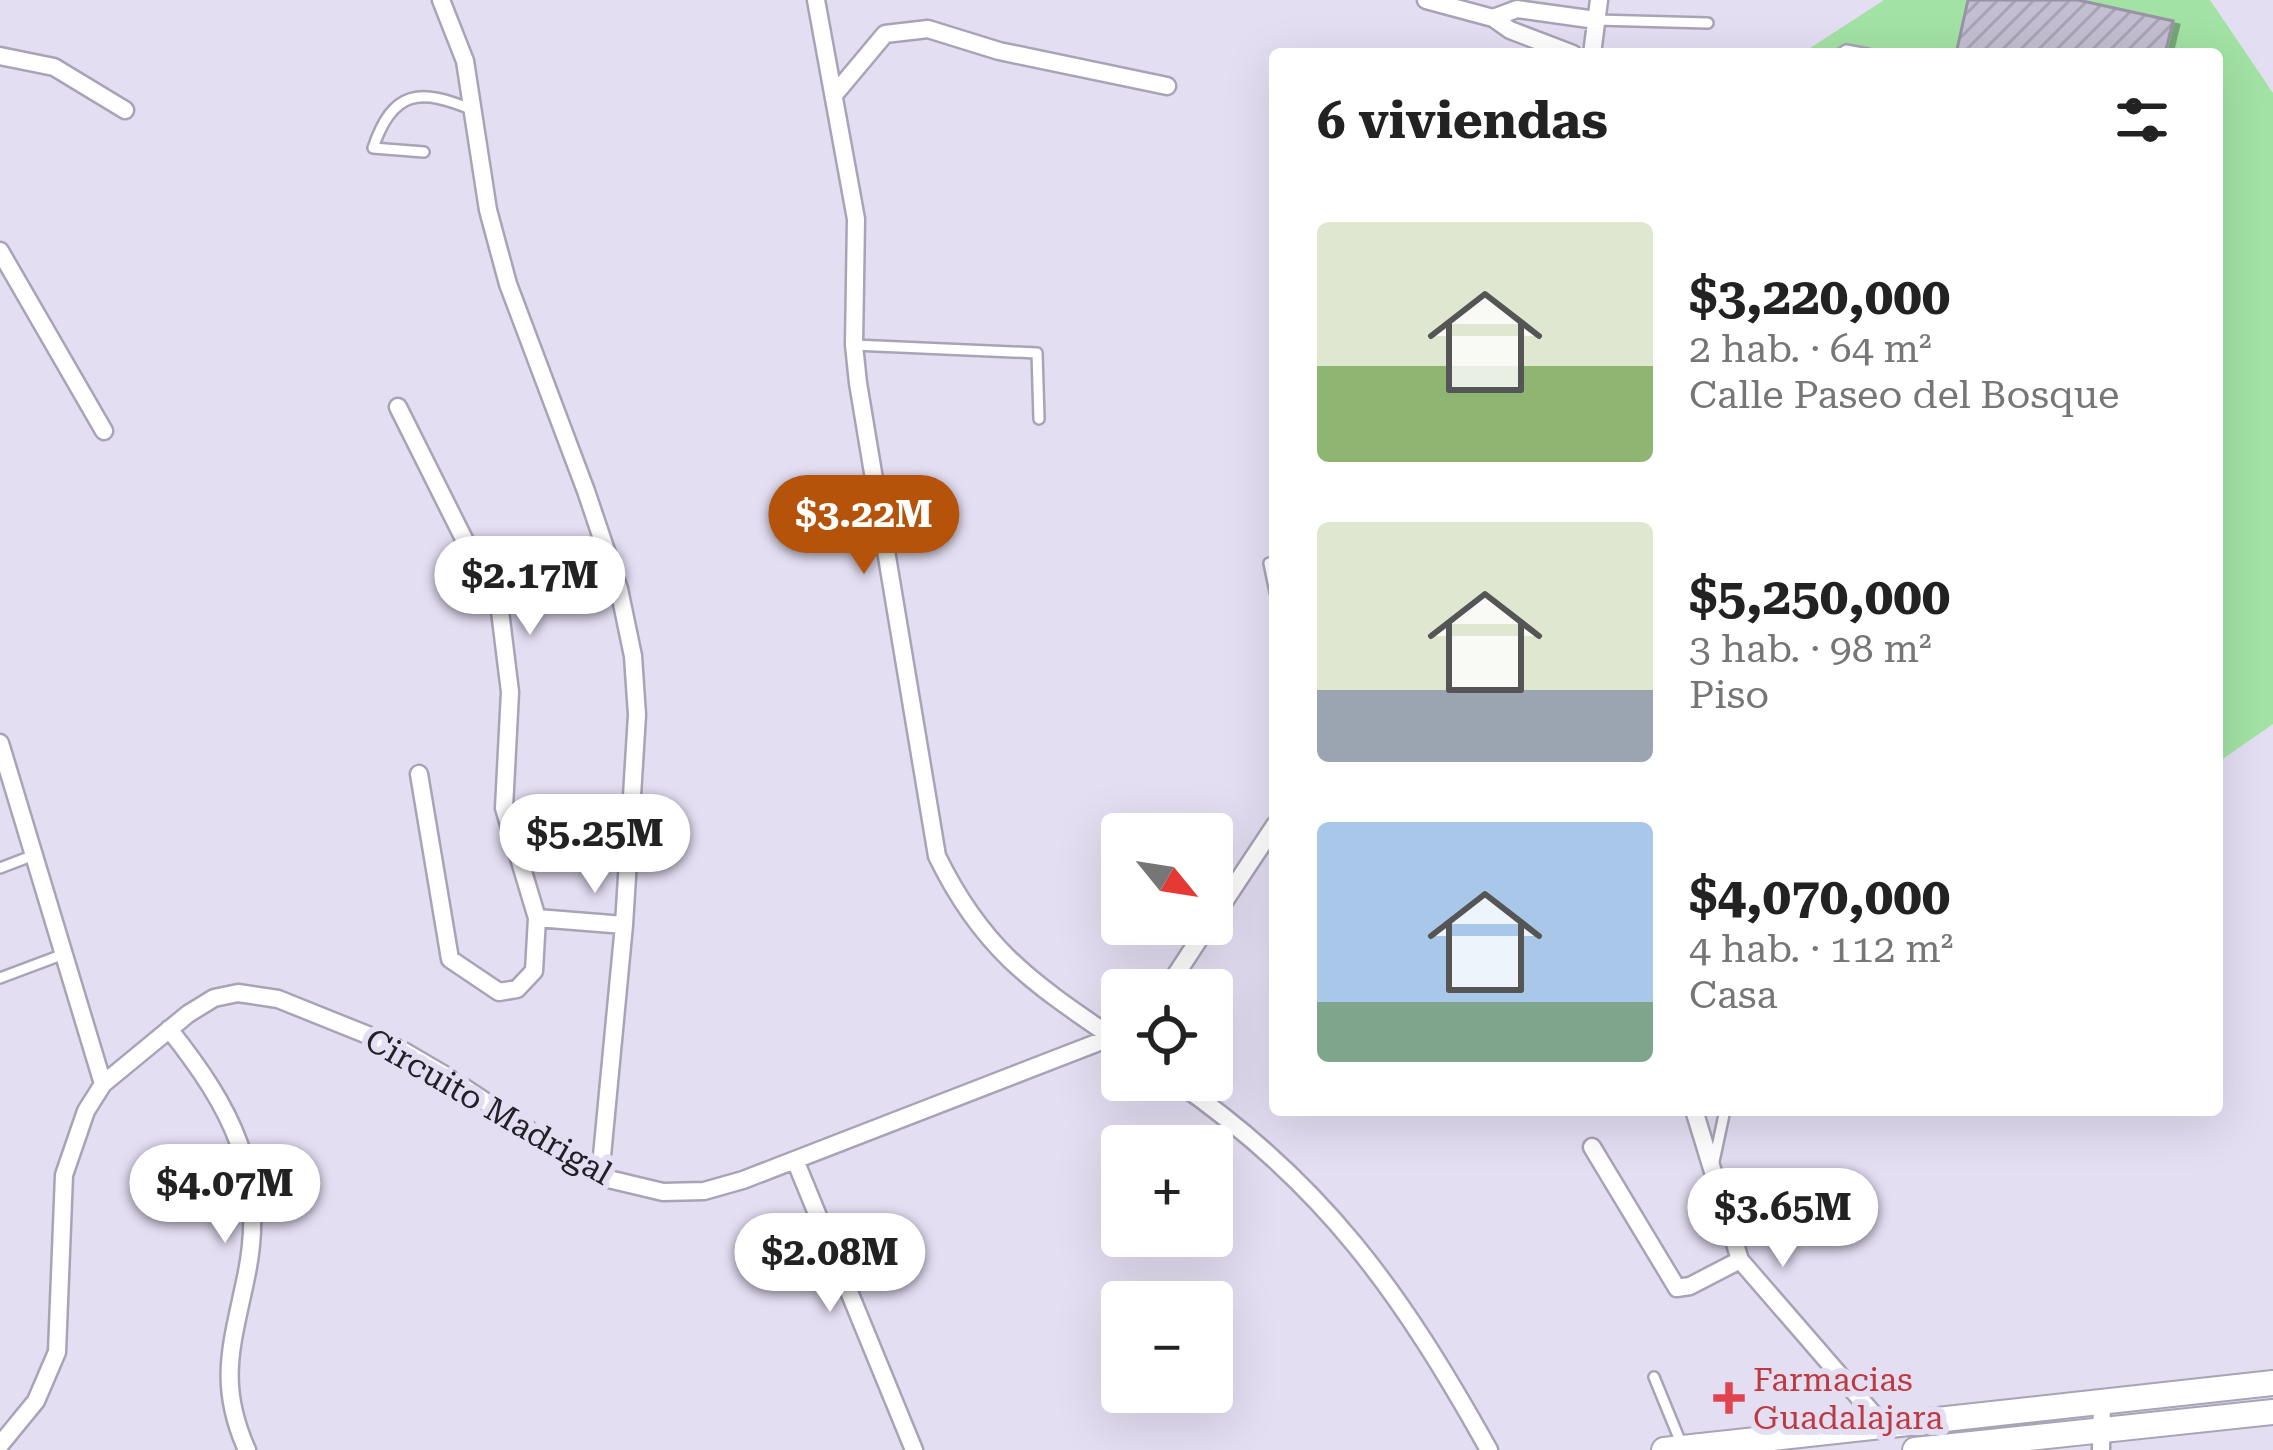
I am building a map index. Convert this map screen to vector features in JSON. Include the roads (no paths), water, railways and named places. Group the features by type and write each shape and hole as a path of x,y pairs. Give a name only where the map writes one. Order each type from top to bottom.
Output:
{"main road":[{"path":"1674,1449 2273,1382"},
{"path":"1915,1420 1916,1450 2096,1442 2137,1425 2272,1414"}],"street":[{"path":"440,0 465,61 488,210 508,284 593,510 634,656 637,715 600,1177"},
{"path":"816,0 856,219 854,345 937,856 960,905 1014,967 1101,1024"},
{"path":"1426,0 1492,18 1557,48"},
{"path":"1593,48 1599,0"},
{"path":"1492,18 1517,9 1596,20"},
{"path":"834,95 885,34 928,28 999,51 1070,62 1167,86"},
{"path":"0,56 54,67 125,110"},
{"path":"0,251 104,431"},
{"path":"398,407 500,611 510,692 505,808 537,918 534,970 518,989 500,992 450,958 418,774"},
{"path":"0,743 104,1084"},
{"path":"1233,888 1269,834"},
{"path":"537,918 623,925"},
{"name":"Circuito Madrigal","path":"0,1445 36,1400 57,1352 64,1175 74,1137 104,1084 214,998 260,994 318,1012 448,1077 600,1177 663,1192 704,1191 1101,1043"},
{"path":"169,1029 218,1094 248,1171 251,1243 227,1384 247,1450"},
{"path":"1202,1101 1267,1151 1365,1253 1439,1360 1489,1450"},
{"path":"1696,1116 1740,1260 1882,1424"},
{"path":"1592,1147 1677,1288 1740,1260"},
{"path":"795,1160 914,1450"},
{"path":"2091,1402 2096,1442"}],"lane":[{"path":"1596,20 1708,23"},
{"path":"424,152 373,148 383,118 408,98 439,96 472,110"},
{"path":"854,345 1037,353 1039,418"},
{"path":"0,868 34,855"},
{"path":"0,978 64,954"},
{"path":"1712,1171 1724,1116"},
{"path":"1654,1377 1674,1449"}],"place":[{"name":"Farmacias Guadalajara","path":"1729,1398"}]}
